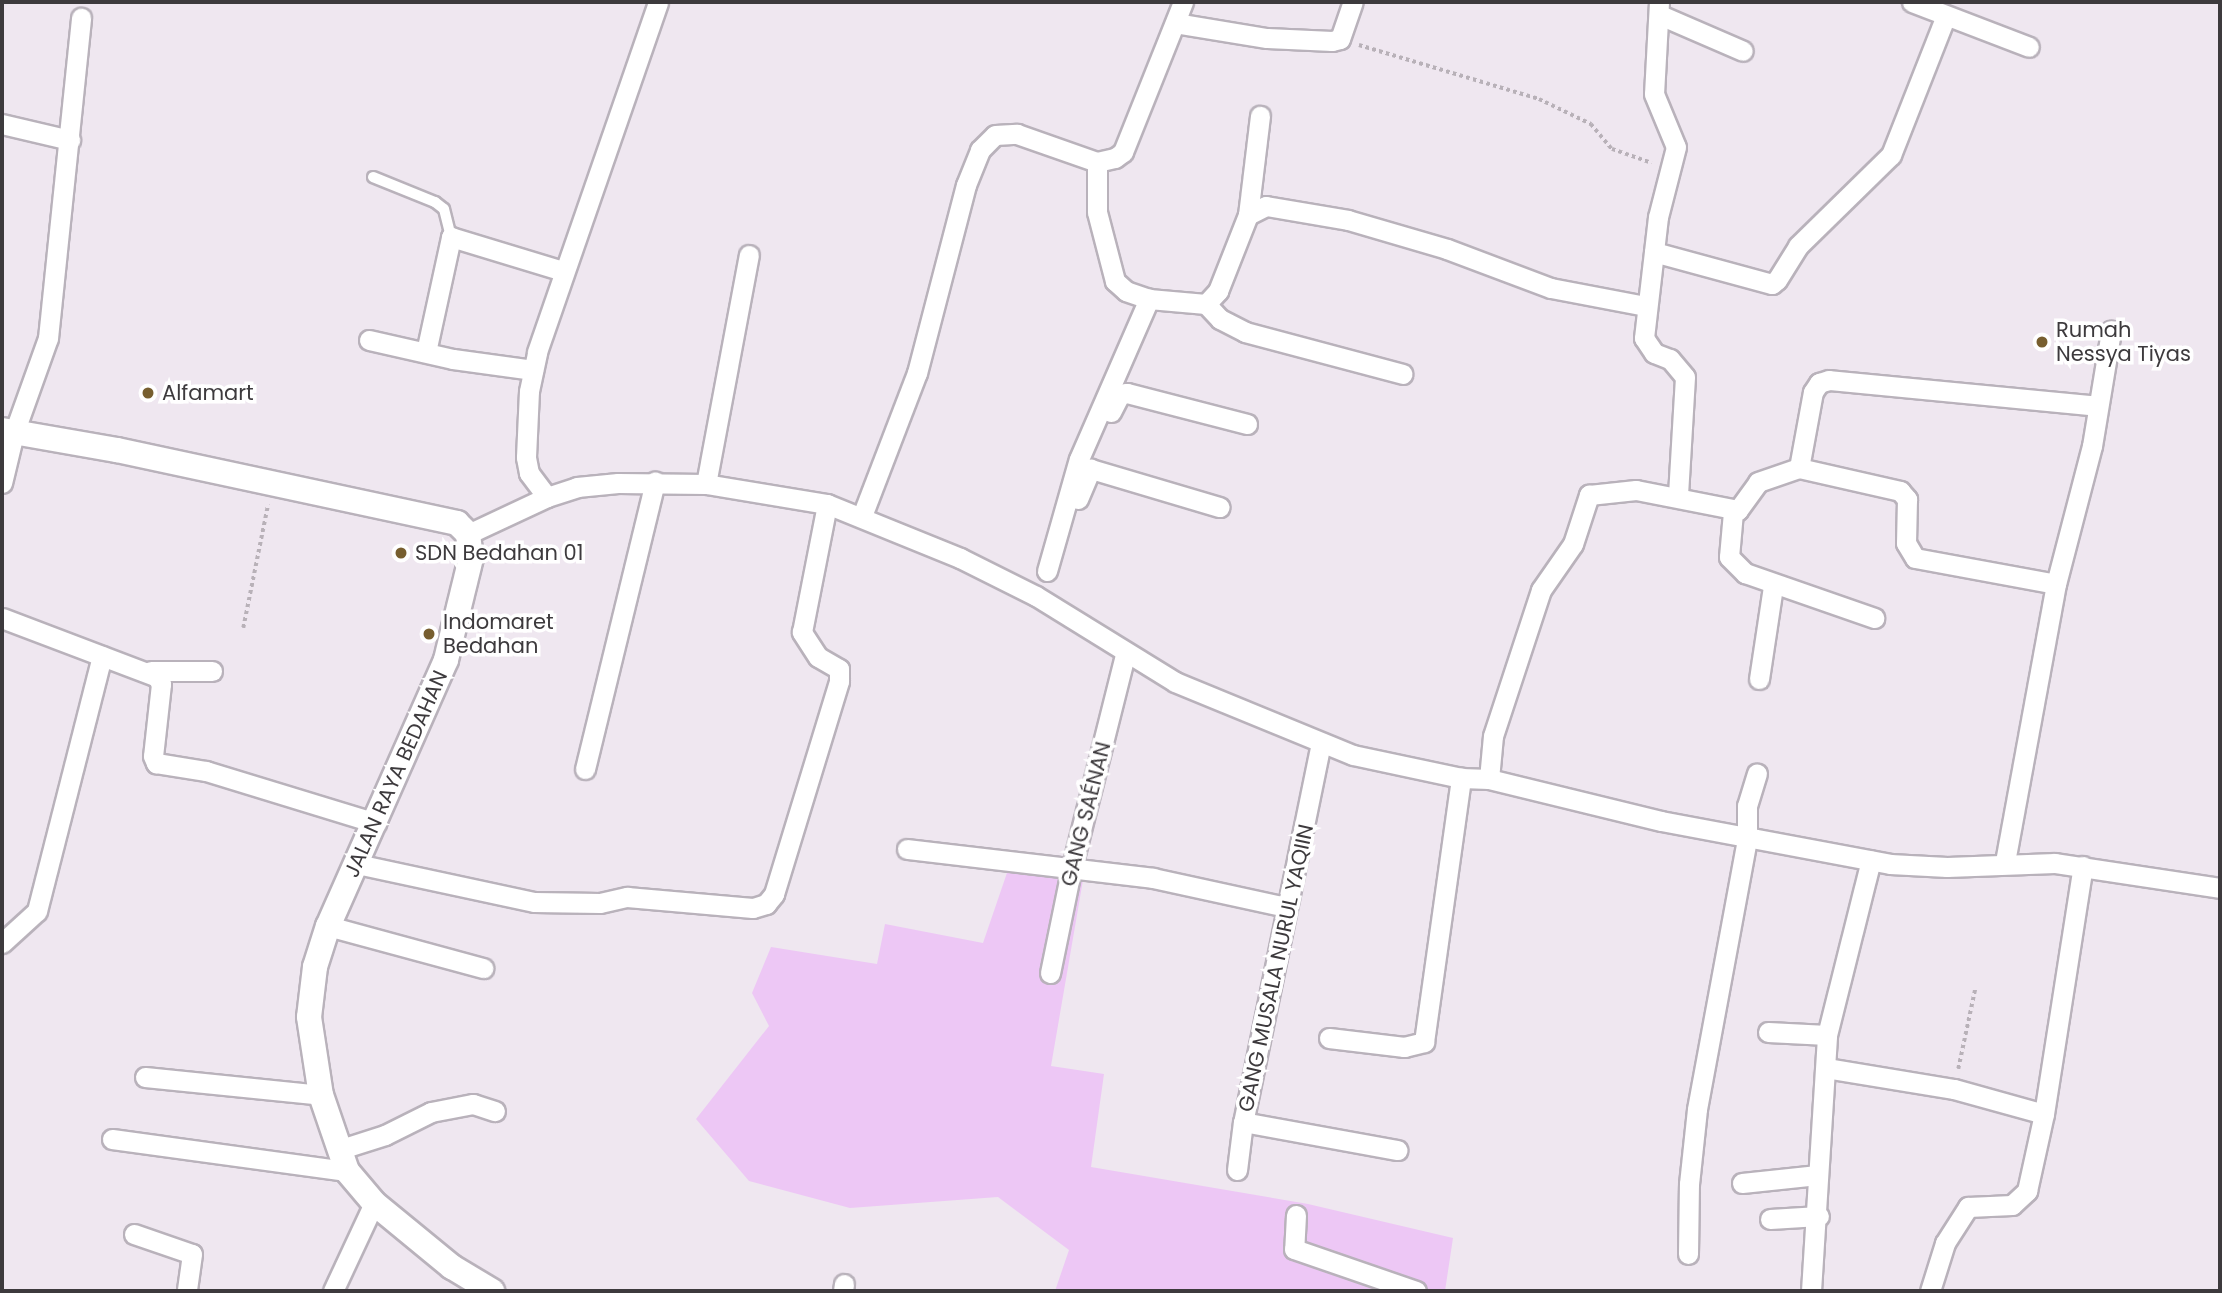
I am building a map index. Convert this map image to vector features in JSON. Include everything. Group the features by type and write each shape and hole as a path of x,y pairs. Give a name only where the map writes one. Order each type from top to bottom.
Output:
{"street":[{"path":"547,497 529,473 526,457 533,370 563,271 658,2"},
{"path":"862,516 917,373 966,185 980,150 995,135 1017,134 1097,162 1123,152 1183,2"},
{"path":"1175,23 1267,38 1340,39 1353,2"},
{"path":"1912,2 1945,18 2029,47"},
{"path":"1678,496 1685,377 1670,359 1647,346 1645,306 1658,217 1672,169 1675,137 1660,116 1654,94 1659,8 1743,51"},
{"path":"2,483 8,432 48,338 81,18"},
{"path":"1654,252 1772,284 1777,280 1798,246 1891,155 1945,18"},
{"path":"1206,304 1218,291 1248,215 1260,116"},
{"path":"2,124 70,139"},
{"path":"1097,162 1097,212 1115,281 1126,291 1149,299 1206,304 1220,319 1245,332 1403,374"},
{"path":"1248,215 1266,206 1338,218 1447,249 1550,288 1645,306"},
{"path":"426,352 451,237 563,271"},
{"path":"706,484 749,255"},
{"path":"1047,571 1079,459 1149,299"},
{"path":"2005,861 2056,584 2098,405 2110,339"},
{"path":"369,340 533,370"},
{"path":"1799,468 1812,392 1819,383 1829,380 2098,405"},
{"path":"1036,596 1120,394 1247,424"},
{"path":"8,432 117,450 457,523 468,534 547,497 577,487 655,481 706,484 827,504 862,516 1036,596 1125,655 1229,706 1353,755 1461,778 1489,779 1747,838 1871,860 1947,867 2005,861 2083,866 2220,888"},
{"path":"1874,618 1773,586 1745,573 1729,557 1733,512 1744,504 1758,482 1799,468 1900,491 1907,499 1906,543 1916,558 2056,584"},
{"path":"1091,469 1219,508"},
{"path":"585,769 655,481"},
{"path":"1489,779 1493,736 1541,590 1573,544 1584,502 1604,490 1678,496 1733,512"},
{"path":"357,864 534,902 600,903 627,897 753,908 766,904 774,894 839,681 839,669 818,657 802,632 827,504"},
{"name":"JALAN RAYA BEDAHAN","path":"468,534 471,558 446,660 376,823 328,926 310,991 309,1017 321,1095 343,1161 374,1203 483,1289"},
{"path":"1759,679 1773,586"},
{"path":"2,618 150,671 212,671"},
{"name":"GANG SAÉNAN","path":"1050,973 1072,866 1125,655"},
{"path":"2,943 37,911 102,656"},
{"path":"150,671 161,684 153,756 156,763 206,771 376,823"},
{"name":"GANG MUSALA NURUL YAQIIN","path":"1321,743 1243,1122 1398,1150"},
{"path":"1688,1254 1689,1184 1697,1109 1747,838 1747,806 1757,774"},
{"path":"1329,1038 1404,1047 1424,1042 1461,778"},
{"path":"907,849 1072,866 1153,878 1286,907"},
{"path":"1811,1291 1819,1216 1818,1175 1827,1035 1871,860"},
{"path":"1930,1291 1945,1243 1968,1207 2012,1205 2022,1199 2044,1114 2083,866"},
{"path":"328,926 483,968"},
{"path":"1768,1032 1827,1035"},
{"path":"1826,1068 1954,1088 2044,1114"},
{"path":"145,1077 321,1095"},
{"path":"112,1139 343,1161 385,1135 431,1112 472,1104 495,1111"},
{"path":"1237,1170 1243,1122"},
{"path":"1742,1182 1818,1175"},
{"path":"333,1291 374,1203"},
{"path":"1296,1214 1294,1249 1416,1291"},
{"path":"1770,1219 1819,1216"},
{"path":"134,1234 191,1254 187,1291"}],"lane":[{"path":"373,177 435,202 444,209 451,237"}],"path":[{"path":"1340,39 1539,99 1591,124 1612,149 1672,169"},
{"path":"243,628 272,485"},
{"path":"1954,1088 1975,989"}],"shaded area":[{"path":"1009,867 1083,880 1051,1066 1104,1074 1091,1167 1308,1204 1453,1238 1445,1291 1055,1291 1069,1250 998,1197 850,1208 749,1181 696,1119 769,1026 752,993 771,947 877,964 885,924 983,943"}],"place":[{"name":"Rumah Nessya Tiyas","path":"2042,342"},
{"name":"Alfamart","path":"148,393"},
{"name":"SDN Bedahan 01","path":"401,553"},
{"name":"Indomaret Bedahan","path":"429,634"}]}
